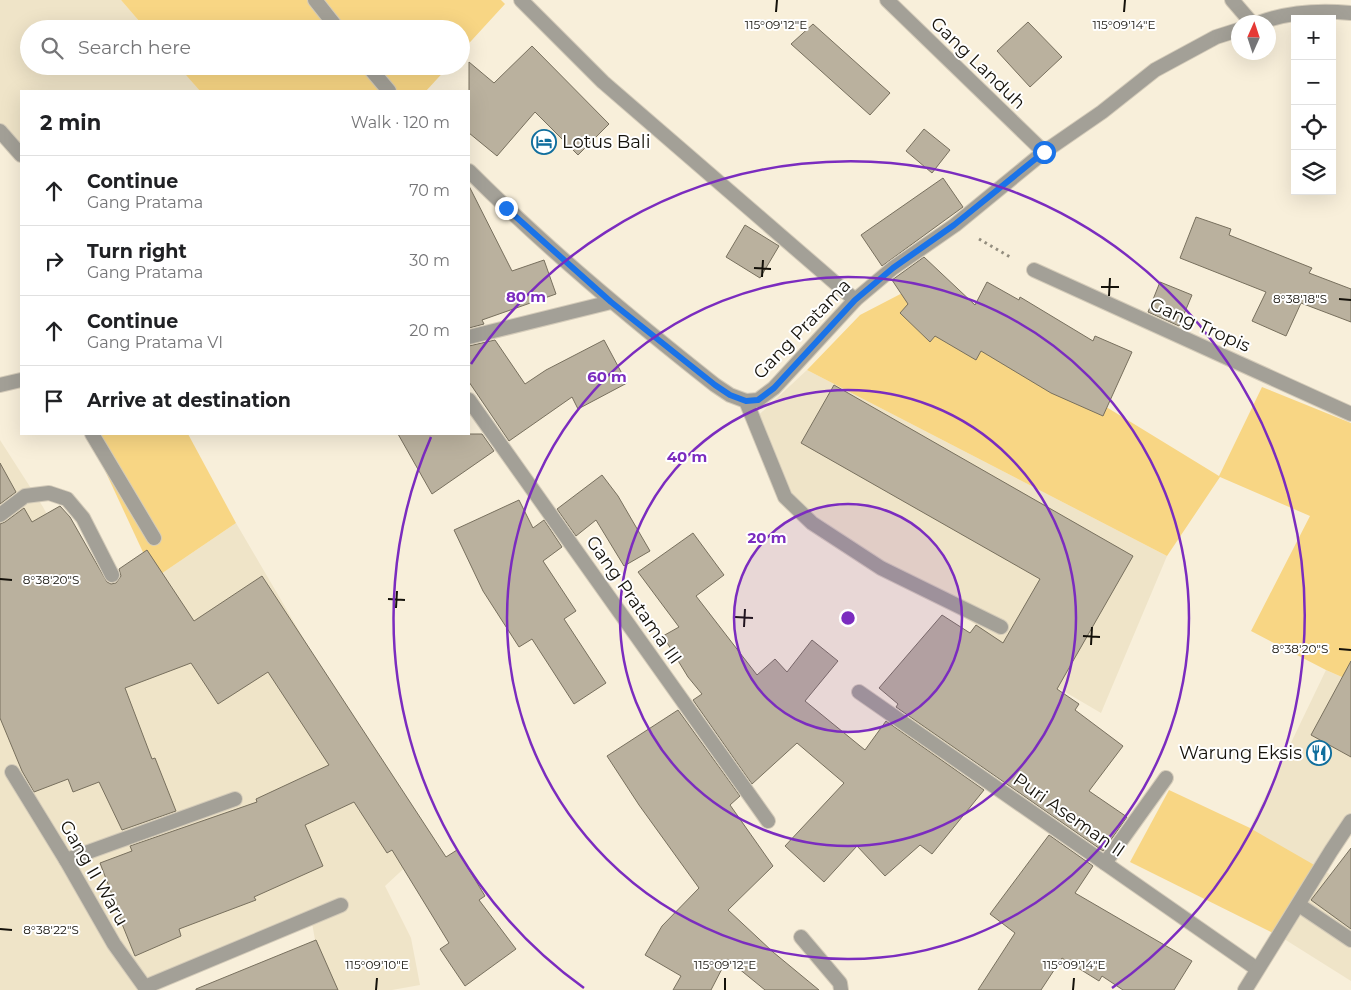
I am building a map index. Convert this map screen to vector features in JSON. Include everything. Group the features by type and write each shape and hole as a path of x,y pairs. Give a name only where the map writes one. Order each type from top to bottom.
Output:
{"street":[{"path":"315,0 331,20"},
{"path":"521,0 603,82 855,300"},
{"name":"Gang Landuh","path":"887,0 1044,152"},
{"path":"1232,0 1245,15"},
{"path":"1276,17 1331,11 1351,13"},
{"name":"Gang Pratama","path":"470,172 506,208 611,302 715,385 730,395 746,401 758,400 774,388 855,300 893,268 954,225 1044,152 1102,112 1154,70 1216,37 1231,32"},
{"path":"376,75 388,90"},
{"path":"0,131 20,154"},
{"name":"Gang Tropis","path":"1034,270 1351,414"},
{"path":"470,337 611,302"},
{"path":"2,381 20,380"},
{"name":"Gang Pratama III","path":"470,401 768,822"},
{"path":"746,401 785,497 812,523 881,568 1001,627"},
{"path":"93,435 154,538"},
{"path":"0,515 25,496 49,493 67,499 83,518 112,575"},
{"name":"Puri Aseman II","path":"858,692 1257,969"},
{"name":"Gang II Waru","path":"12,772 66,860 114,944 146,989"},
{"path":"1105,863 1166,778"},
{"path":"66,860 235,799"},
{"path":"1246,990 1330,851 1351,821"},
{"path":"146,989 341,905"},
{"path":"1299,905 1351,940"},
{"path":"801,937 840,983 841,990"}],"path":[{"path":"954,225 1034,270"}],"shaded area":[{"path":"0,0 121,0 138,20 20,20 20,75 186,75 199,90 20,90 20,157 0,133"},
{"path":"121,0 501,0 505,4 470,42 470,20 138,20"},
{"path":"186,75 441,75 427,90 199,90"},
{"path":"912,288 1219,476 1262,387 1351,423 1351,681 1251,631 1310,516 1220,477 1167,556 807,370 860,315"},
{"path":"807,370 1167,556 1101,713 1019,665 955,773 888,738 985,631 784,494 748,425"},
{"path":"88,435 189,435 236,523 155,578"},
{"path":"0,440 43,507 93,601 155,578 236,523 426,848 385,886 411,938 420,985 392,990 324,990 312,923 141,990 0,990"},
{"name":"Warung Eksis","path":"1326,670 1351,681 1351,826 1323,870 1351,887 1351,981 1281,937 1250,828"},
{"path":"1169,790 1250,828 1323,870 1281,937 1130,862"}],"building":[{"path":"1028,22 1062,57 1030,87 997,51"},
{"path":"813,24 890,93 870,115 791,44"},
{"path":"532,46 609,124 578,155 535,112 497,156 470,134 470,63 494,83"},
{"path":"924,129 950,150 932,173 906,151"},
{"path":"943,178 963,207 882,266 861,235"},
{"path":"470,188 512,271 544,260 556,294 482,320 484,324 470,328"},
{"path":"1196,217 1231,229 1229,235 1312,268 1309,273 1351,289 1351,322 1301,303 1286,336 1252,321 1266,292 1180,258"},
{"path":"745,225 779,246 760,278 726,257"},
{"path":"924,257 975,305 987,282 1019,300 1020,297 1093,341 1095,336 1132,352 1103,416 1051,393 981,351 976,360 935,336 930,342 900,313 908,304 892,280"},
{"path":"1160,282 1192,295 1179,326 1148,312"},
{"path":"495,340 525,384 546,370 604,340 627,383 578,409 572,397 509,441 470,383 470,346"},
{"path":"834,385 1133,556 1057,689 1079,704 1075,710 1123,746 1089,791 1127,817 1103,851 896,707 898,704 879,688 942,615 970,633 976,625 1003,643 1040,579 801,443"},
{"path":"482,434 494,451 432,494 399,435"},
{"path":"0,463 16,492 0,504"},
{"path":"602,475 618,496 650,551 624,566 596,520 576,536 557,509"},
{"path":"519,500 533,528 544,520 562,547 543,561 576,611 564,619 606,683 574,704 532,639 519,647 483,591 454,530"},
{"path":"60,506 70,517 107,582 111,584 116,583 121,576 119,569 147,550 194,621 262,576 446,857 457,850 485,896 479,900 516,949 465,986 440,949 449,943 392,850 387,853 354,802 305,825 323,866 254,897 256,900 179,929 181,936 135,956 100,863 132,851 130,846 257,802 256,799 329,765 268,672 218,704 191,663 125,688 152,759 155,758 176,811 122,830 99,782 73,792 68,779 34,792 22,771 0,718 0,524 24,508 32,522"},
{"path":"693,533 724,575 696,596 757,675 775,659 787,672 812,640 838,661 805,701 865,750 886,721 984,790 932,854 920,845 885,876 857,846 824,882 785,846 844,783 797,743 752,784 693,700 702,694 688,677 663,636 679,627 638,572"},
{"path":"1351,661 1351,757 1311,735"},
{"path":"678,710 740,796 730,805 773,866 728,910 773,952 819,990 765,990 727,959 711,990 673,990 681,976 645,955 662,926 699,888 639,805 607,756"},
{"path":"1049,835 1093,866 1075,893 1192,961 1174,990 1123,990 1102,976 1099,981 1062,958 1041,990 978,990 1015,933 990,914"},
{"path":"1351,848 1351,929 1311,900"},
{"path":"316,940 338,990 196,990 196,989"}],"place":[{"name":"Lotus Bali","path":"544,142"},
{"name":"Warung Eksis","path":"1319,753"}],"route":[{"path":"506,208 611,302 715,385 730,395 746,401 758,400 774,388 855,300 893,268 954,225 1044,152"}]}
